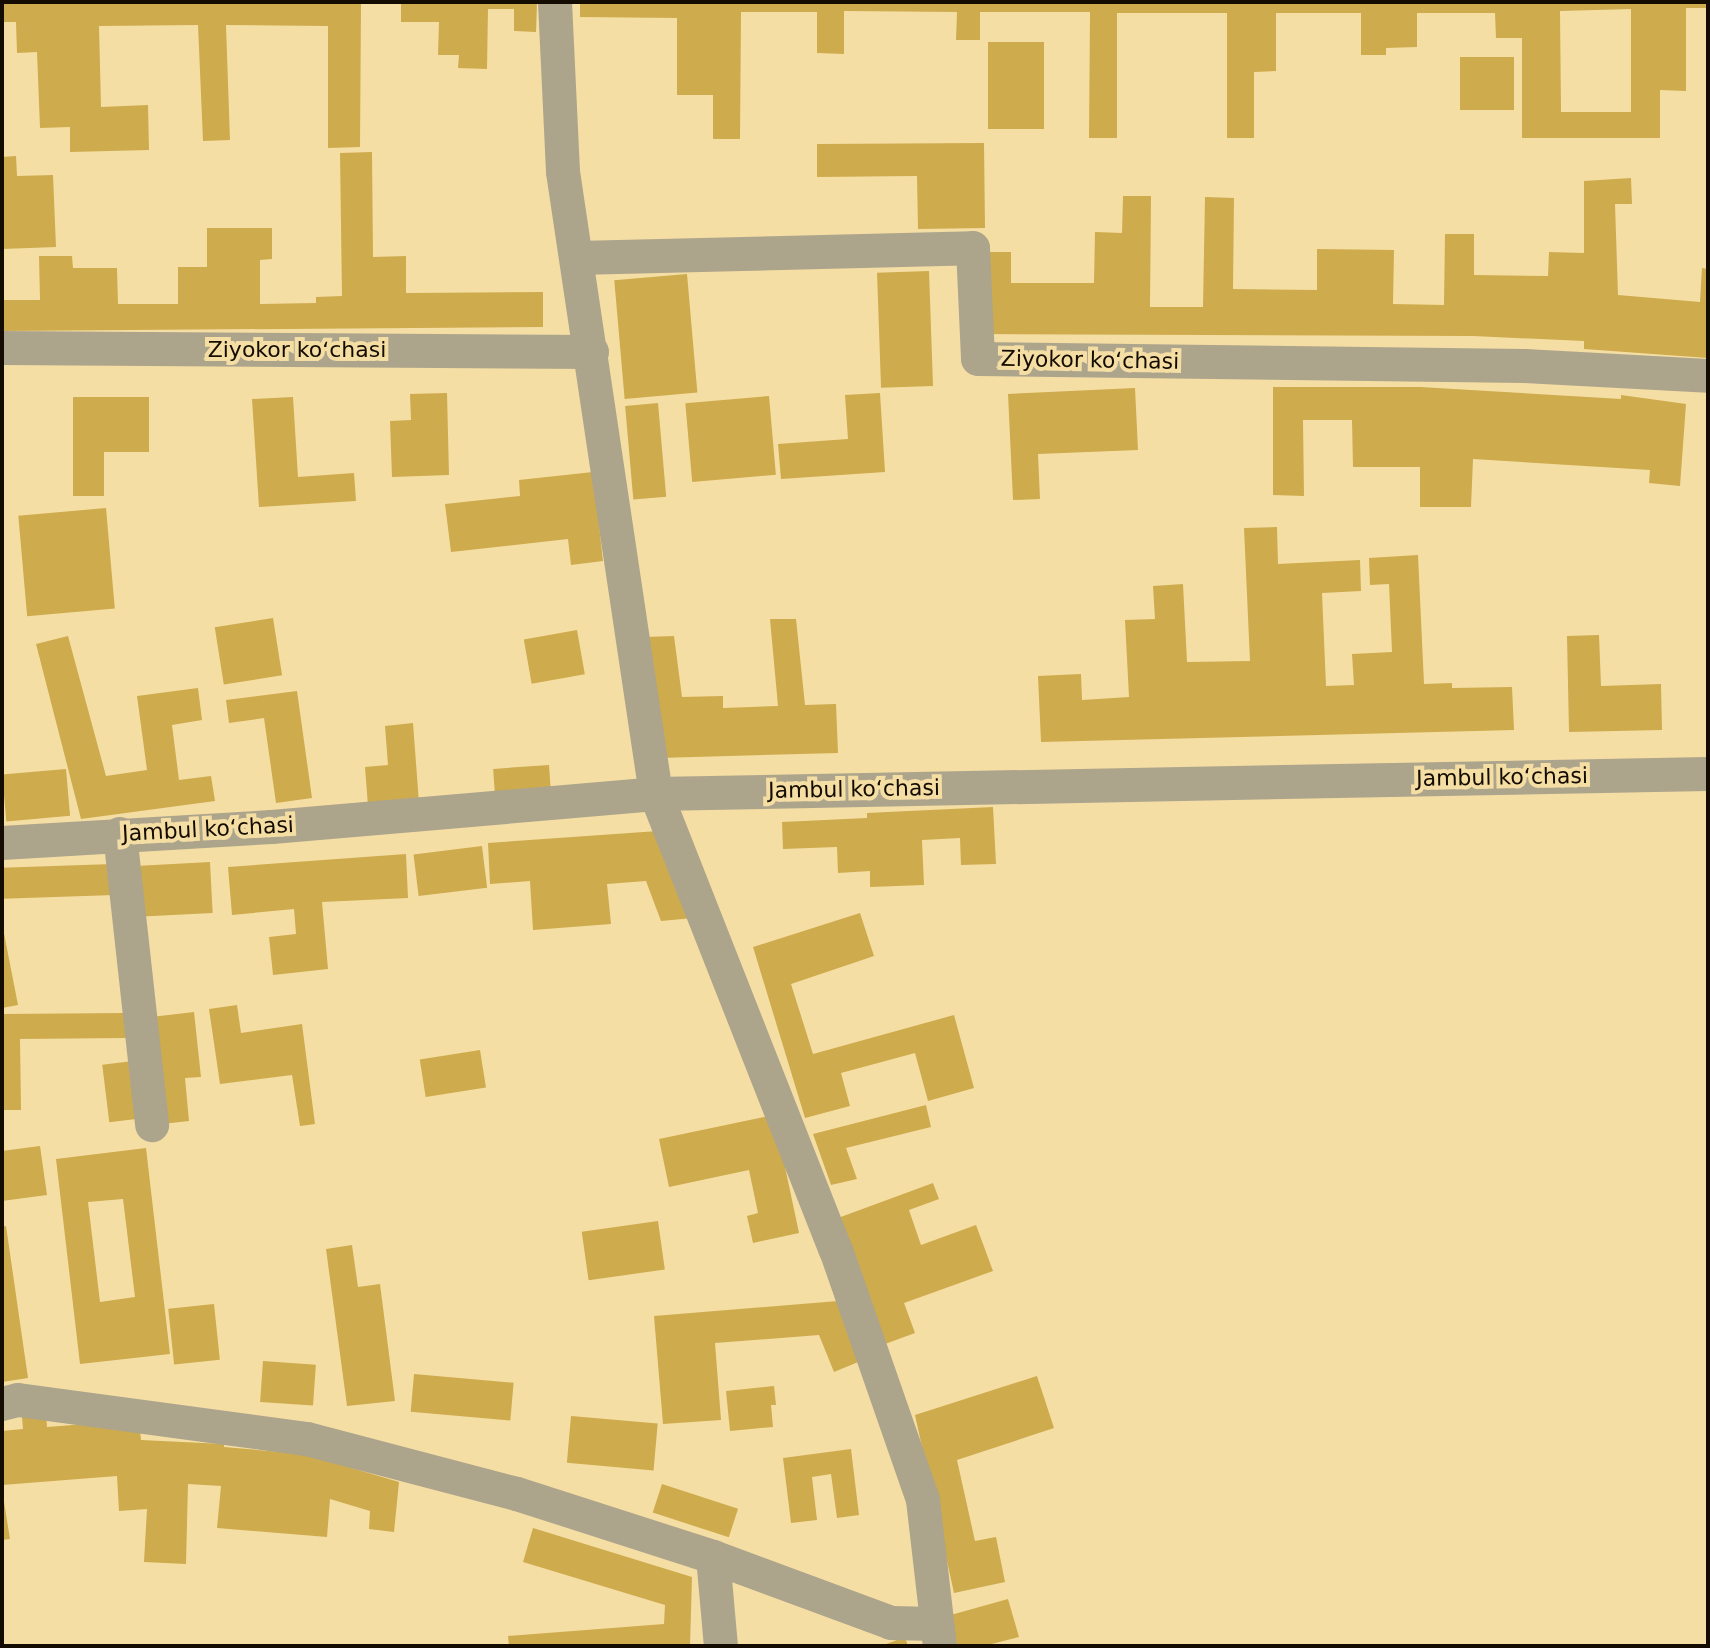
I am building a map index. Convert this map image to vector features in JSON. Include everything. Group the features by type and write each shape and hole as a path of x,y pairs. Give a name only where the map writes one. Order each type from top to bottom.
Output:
{"street":[{"path":"2,1404 18,1400 307,1439 517,1494 713,1557 891,1623 937,1635 923,1500 836,1250 656,794 563,172 555,2"},
{"name":"Ziyokor koʻchasi","path":"577,258 973,248 978,359 1525,366 1708,376"},
{"name":"Ziyokor koʻchasi","path":"2,348 592,352"},
{"name":"Jambul koʻchasi","path":"2,843 272,827 656,794 1708,774"},
{"path":"120,834 152,1125"},
{"path":"713,1557 721,1646"}],"building":[{"path":"2,2 361,2 360,147 328,148 328,26 226,25 230,140 203,141 198,25 99,26 101,107 148,105 149,150 70,152 70,127 40,128 37,52 17,53 16,22 2,22"},
{"path":"401,2 537,2 536,32 514,31 514,9 488,9 487,69 458,68 459,55 438,55 439,22 401,22"},
{"path":"580,2 1708,2 1708,8 1686,8 1686,91 1660,90 1660,138 1522,138 1522,38 1496,38 1495,13 1417,13 1417,47 1386,48 1386,55 1361,55 1361,13 1276,13 1276,71 1254,72 1254,138 1227,138 1227,13 1117,13 1117,138 1089,138 1090,12 980,12 980,40 956,40 957,12 844,11 844,54 817,53 817,12 741,12 740,139 713,139 713,95 677,95 677,18 580,17","holes":["1631,9 1631,112 1561,112 1560,11"]},
{"path":"988,42 1044,42 1044,129 988,129"},
{"path":"1460,57 1514,57 1514,110 1460,110"},
{"path":"984,143 985,228 918,229 917,176 817,177 817,144"},
{"path":"372,152 373,257 406,256 406,293 543,292 543,327 2,331 2,300 40,300 39,256 72,256 73,268 117,268 118,304 178,304 178,267 207,267 207,228 272,228 272,259 260,260 260,304 316,303 316,297 342,296 340,153"},
{"path":"16,156 17,176 53,175 56,247 2,249 2,157"},
{"path":"1631,178 1632,204 1615,204 1618,295 1700,302 1702,268 1708,269 1708,358 1584,349 1584,341 1473,336 984,334 986,252 1011,252 1011,283 1094,283 1095,232 1122,233 1123,196 1151,196 1150,307 1203,307 1205,197 1234,198 1233,289 1317,290 1317,249 1394,250 1393,304 1444,305 1445,234 1474,234 1474,275 1548,276 1549,252 1584,253 1584,181"},
{"path":"929,271 933,386 881,388 877,273"},
{"path":"687,274 697,393 625,399 614,280"},
{"path":"1273,387 1420,387 1621,399 1621,395 1686,404 1680,486 1649,483 1650,470 1473,459 1471,507 1420,507 1420,467 1353,467 1352,420 1303,420 1304,496 1273,495"},
{"path":"1135,388 1138,450 1038,454 1040,499 1013,500 1008,394"},
{"path":"447,393 449,475 392,477 390,421 411,420 410,394"},
{"path":"880,393 885,472 781,479 778,444 848,439 845,395"},
{"path":"769,396 776,475 692,482 685,403"},
{"path":"73,397 149,397 149,452 104,452 104,496 73,496"},
{"path":"293,397 298,477 354,473 356,501 259,507 252,399"},
{"path":"658,403 666,497 633,500 625,406"},
{"path":"593,472 603,561 571,565 568,539 451,552 445,504 520,496 519,480"},
{"path":"106,508 115,609 27,616 18,516"},
{"path":"1277,527 1278,564 1360,560 1361,591 1322,593 1326,686 1354,685 1352,654 1392,652 1389,584 1370,585 1369,558 1418,555 1424,684 1452,683 1452,688 1512,687 1514,730 1041,742 1038,676 1081,674 1082,700 1129,697 1125,620 1155,619 1153,586 1183,584 1187,662 1250,661 1244,528"},
{"path":"273,618 282,675 224,685 215,627"},
{"path":"770,619 796,619 805,705 836,704 838,753 659,758 645,637 674,636 682,697 723,696 723,708 778,706"},
{"path":"577,630 585,674 532,684 524,639"},
{"path":"1599,635 1601,686 1661,684 1662,730 1569,732 1567,636"},
{"path":"68,636 106,776 147,770 137,696 198,688 202,720 172,725 179,780 211,776 215,801 81,819 36,644"},
{"path":"297,691 312,798 276,803 264,718 229,723 226,700"},
{"path":"413,723 419,803 368,806 365,767 388,765 385,726"},
{"path":"549,765 551,795 495,799 493,769"},
{"path":"66,769 70,816 6,821 2,775"},
{"path":"993,807 996,864 961,865 960,838 922,840 924,885 870,887 870,871 838,873 837,847 783,849 782,822 867,818 867,813"},
{"path":"658,831 693,918 661,921 646,881 607,884 611,924 533,930 530,881 490,884 488,843"},
{"path":"482,846 487,888 419,896 414,854"},
{"path":"406,854 408,898 322,902 328,969 273,975 269,937 296,934 294,909 232,915 228,867"},
{"path":"210,862 213,913 143,917 140,866"},
{"path":"113,864 114,895 3,899 2,868"},
{"path":"860,913 874,956 791,984 813,1054 954,1015 974,1088 928,1101 915,1053 841,1073 850,1106 805,1118 753,947"},
{"path":"2,923 18,1005 2,1008"},
{"path":"237,1005 241,1033 302,1024 315,1124 300,1126 292,1075 220,1084 209,1009"},
{"path":"194,1012 201,1077 185,1078 189,1121 162,1124 151,1017"},
{"path":"126,1013 126,1038 20,1039 21,1110 2,1110 2,1014"},
{"path":"480,1050 486,1088 426,1097 420,1060"},
{"path":"133,1061 140,1119 109,1122 102,1065"},
{"path":"926,1105 931,1127 846,1148 857,1179 831,1185 813,1134"},
{"path":"774,1115 799,1233 753,1243 747,1216 758,1213 749,1170 669,1187 659,1139"},
{"path":"40,1146 47,1195 2,1201 2,1151"},
{"path":"146,1148 170,1354 80,1364 56,1159","holes":["123,1199 135,1297 100,1302 88,1202"]},
{"path":"933,1183 939,1199 909,1210 921,1245 976,1225 993,1271 904,1303 915,1333 885,1344 838,1218"},
{"path":"658,1221 665,1270 589,1280 582,1232"},
{"path":"6,1226 28,1378 2,1382 2,1227"},
{"path":"352,1245 358,1287 380,1284 395,1401 347,1406 326,1249"},
{"path":"838,1301 863,1360 834,1372 819,1335 715,1343 721,1420 663,1424 654,1316"},
{"path":"214,1304 220,1360 174,1365 168,1309"},
{"path":"263,1361 316,1365 313,1406 260,1402"},
{"path":"414,1374 514,1383 510,1421 411,1412"},
{"path":"1037,1376 1054,1428 957,1460 975,1541 996,1537 1005,1582 954,1593 915,1415"},
{"path":"774,1386 776,1405 771,1405 773,1427 730,1431 726,1391"},
{"path":"46,1414 47,1427 139,1420 141,1440 224,1444 224,1447 304,1454 399,1482 394,1532 369,1529 370,1511 330,1499 327,1537 217,1528 221,1486 188,1484 186,1564 144,1562 147,1509 119,1511 117,1476 2,1485 2,1431 23,1429 22,1417"},
{"path":"571,1416 658,1424 654,1470 567,1463"},
{"path":"851,1449 859,1515 837,1518 831,1474 812,1477 817,1520 791,1523 783,1458"},
{"path":"662,1484 738,1509 729,1537 653,1513"},
{"path":"2,1489 10,1539 2,1540"},
{"path":"533,1528 692,1577 690,1646 509,1646 508,1636 664,1624 665,1605 523,1562"},
{"path":"1008,1599 1019,1637 984,1646 952,1646 940,1618"},
{"path":"905,1637 908,1646 881,1646"}]}
